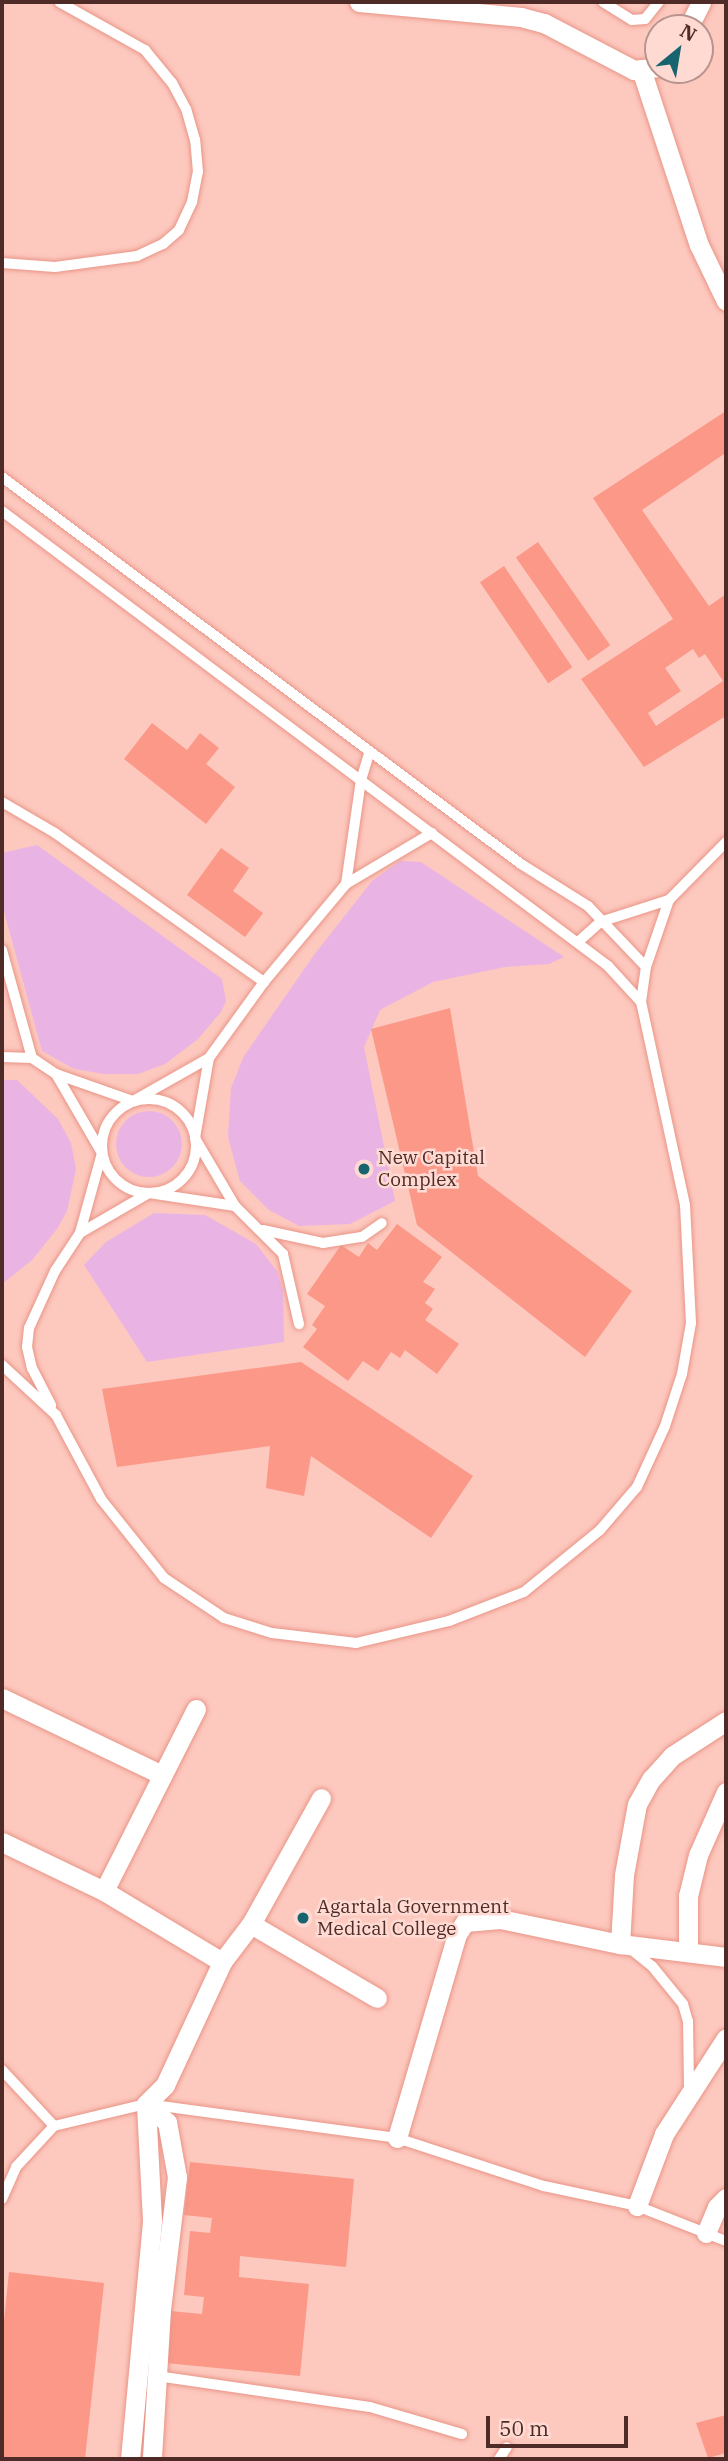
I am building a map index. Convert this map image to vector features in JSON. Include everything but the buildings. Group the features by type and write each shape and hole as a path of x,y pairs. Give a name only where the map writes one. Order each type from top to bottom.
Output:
{"street":[{"path":"359,2 521,17 544,23 611,60 644,67"},
{"path":"654,84 699,245 726,301"},
{"path":"2,1698 162,1775"},
{"path":"104,1891 196,1709"},
{"path":"623,1945 624,1875 637,1804 651,1779 672,1756 726,1721"},
{"path":"688,1951 688,1896 698,1855 726,1792"},
{"path":"130,2459 152,2220 146,2104 165,2085 222,1962 251,1924 321,1798"},
{"path":"2,1842 104,1891 222,1962"},
{"path":"397,2138 457,1934 465,1922 500,1919 623,1945 726,1957"},
{"path":"251,1924 377,1998"},
{"path":"637,2206 652,2157 726,2038"},
{"path":"146,2104 167,2122 177,2177 157,2376 152,2459"},
{"path":"706,2233 717,2207 726,2198"}],"lane":[{"path":"2,263 55,267 137,256 163,244 179,230 192,202 198,172 195,140 172,83 145,50 59,2"},
{"path":"603,2 632,20 645,19 659,2"},
{"path":"2,477 521,864 588,906 600,922 646,967"},
{"path":"2,511 578,942 608,966 641,1002"},
{"path":"346,884 361,780 370,751"},
{"path":"2,802 55,833 264,982"},
{"path":"432,833 346,884 264,982 209,1058 133,1101 108,1122 80,1233 55,1271 29,1328 27,1347 32,1368 101,1499 164,1578 224,1618 272,1633 356,1643 449,1621 524,1592 600,1530 636,1487 665,1426 682,1374 691,1323 685,1205 641,1002 646,967 669,900 726,842"},
{"path":"578,942 600,922 669,900"},
{"path":"2,950 32,1058"},
{"path":"2,1057 32,1058 56,1073 133,1101 149,1099 172,1106 190,1123 195,1138 235,1206 262,1230 283,1254 299,1324"},
{"path":"80,1233 149,1193 179,1182 192,1162 209,1058"},
{"path":"56,1073 118,1182 149,1193 235,1206"},
{"path":"262,1230 323,1243 362,1237 382,1223"},
{"path":"2,1365 56,1415"},
{"path":"623,1945 652,1966 683,2004 688,2021 690,2093"},
{"path":"2,2070 54,2126"},
{"path":"2,2199 16,2167 54,2126 146,2104 397,2138 544,2186 637,2206 726,2241"},
{"path":"157,2376 370,2407 462,2434"},
{"path":"499,2459 507,2447"}],"shaded area":[{"path":"37,845 222,979 226,1001 221,1012 198,1039 165,1064 138,1074 104,1074 74,1069 42,1051 2,904 2,853"},
{"path":"400,861 421,862 564,957 549,964 505,967 433,982 380,1010 364,1047 395,1201 350,1224 299,1226 269,1210 240,1181 228,1137 231,1088 244,1056 314,955 372,881"},
{"path":"2,1080 17,1080 58,1119 71,1143 76,1169 67,1211 57,1229 32,1260 2,1284"},
{"path":"142,1111 156,1111 168,1116 177,1125 182,1144 180,1157 173,1168 156,1177 142,1177 130,1172 121,1163 116,1151 116,1137 121,1125 130,1116"},
{"path":"154,1213 205,1215 256,1244 277,1271 283,1290 284,1342 147,1362 84,1265 106,1242"}],"place":[{"name":"New Capital Complex","path":"364,1169"},
{"name":"Agartala Government Medical College","path":"303,1918"}]}
